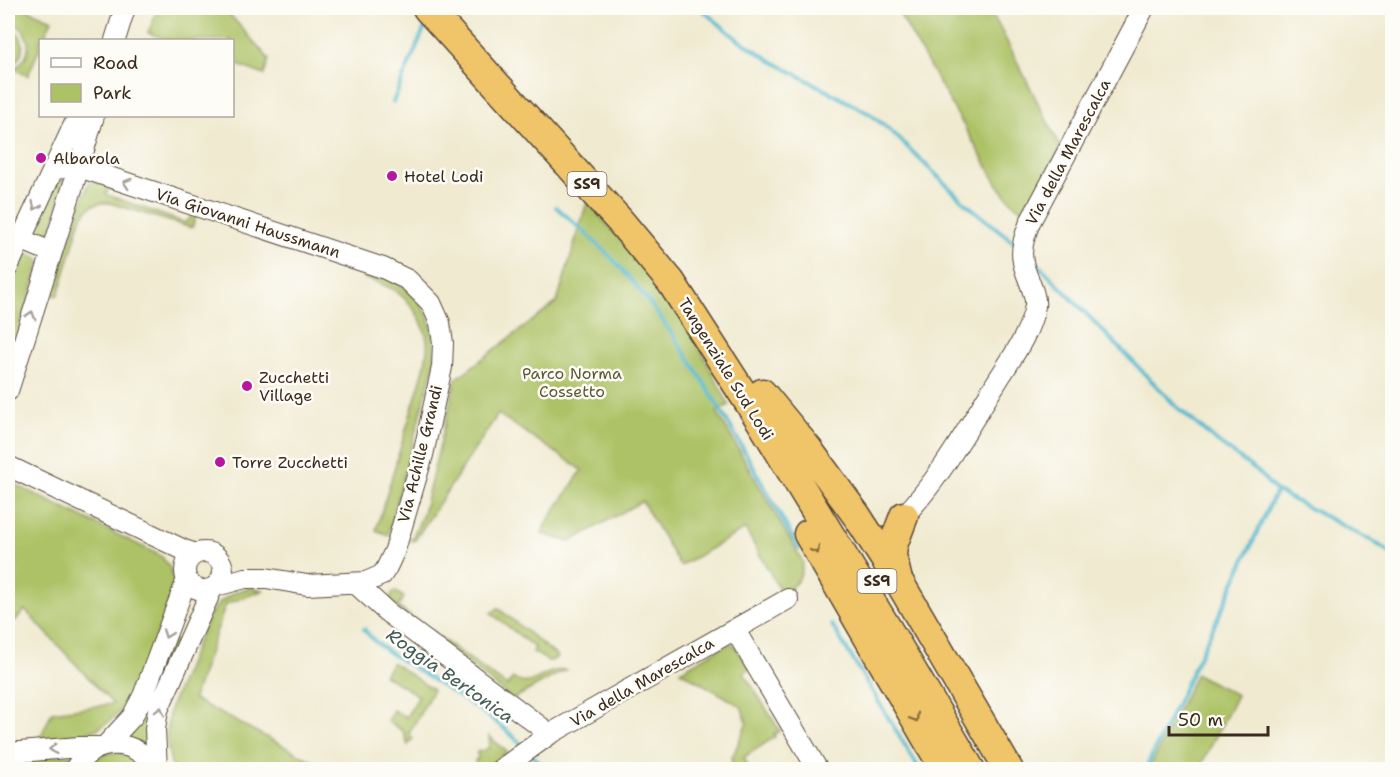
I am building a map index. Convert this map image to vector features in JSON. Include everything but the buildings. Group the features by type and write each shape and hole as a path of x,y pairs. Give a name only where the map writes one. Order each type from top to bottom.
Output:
{"highway":[{"name":"Tangenziale Sud Lodi","path":"443,13 671,282 761,407 922,654 991,770"},
{"name":"Tangenziale Sud Lodi","path":"761,407 891,636 971,770"},
{"path":"761,407 808,449 857,516 897,578 1009,770"},
{"path":"761,407 766,456 794,510 945,770"},
{"path":"857,516 876,521 904,516"},
{"path":"897,578 892,556 893,545 904,516"}],"street":[{"name":"Via della Marescalca","path":"904,516 918,501 960,440 1027,335 1035,303 1022,250 1030,222 1144,8"},
{"path":"8,267 14,237 53,169 78,117"},
{"path":"9,384 94,117"},
{"name":"Via Giovanni Haussmann","path":"53,169 79,167 383,268 408,280 431,303"},
{"path":"14,237 51,252"},
{"name":"Via Achille Grandi","path":"281,580 307,585 366,582 382,575 387,567 395,550 423,455 442,367 443,342 440,323 431,303"},
{"path":"8,466 184,550 191,585 198,589 205,590 245,578 281,580"},
{"path":"74,770 88,753 103,746 132,717 143,696 189,567 207,552 220,561 223,574 214,587 158,710 155,729 157,769"},
{"path":"220,561 281,580"},
{"path":"355,583 387,612 550,734"},
{"name":"Via della Marescalca","path":"500,770 550,734 788,599"},
{"path":"735,630 818,770"},
{"path":"8,753 118,744 130,746 141,752 157,769"}],"green space":[{"path":"8,8 24,8 52,20 43,39 39,39 39,49 28,76 14,69 26,56 28,42 26,36 22,29 8,20"},
{"path":"158,8 224,8 269,59 264,75 234,63 234,39 167,39 148,33"},
{"path":"896,8 989,8 1061,148 1027,212 1014,205 998,185"},
{"path":"8,26 19,35 23,46 19,58 8,67"},
{"path":"65,181 48,241 44,243 32,234 57,182"},
{"path":"94,181 112,186 105,194 185,223 193,215 196,216 192,228 113,204 94,205 81,219 58,295 54,296 52,293 88,184"},
{"name":"Parco Norma Cossetto","path":"587,202 630,250 691,332 729,405 717,412 803,562 797,581 782,594 745,529 680,566 642,501 570,542 542,534 545,525 582,470 498,414 415,540 411,541 423,514 456,379 557,302"},
{"path":"27,253 39,259 40,263 8,363 8,291 24,254"},
{"path":"375,276 391,281 415,297 429,319 434,348 434,364 388,535 376,530 424,369 427,344 422,324 407,301 394,290 364,278"},
{"path":"8,481 155,553 162,557 170,568 175,586 137,686 118,714 97,729 85,733 39,740 52,712 113,704 25,610 14,622 8,619"},
{"path":"249,588 264,590 226,604 193,699 328,769 173,770 167,738 169,715 206,621 227,597"},
{"path":"394,592 404,597 398,607 507,686 513,678 526,682 550,672 565,670 513,699 389,602"},
{"path":"498,608 558,657 548,661 533,652 535,648 491,613"},
{"path":"172,640 177,642 151,707 147,747 120,738"},
{"path":"729,643 733,644 750,668 744,673 780,731 774,734 775,737 744,757 750,770 731,769 733,764 731,760 747,723 741,706 680,671"},
{"path":"392,662 433,690 409,734 413,738 408,745 403,731 387,721 393,710 406,717 419,696 384,675"},
{"path":"1196,674 1237,695 1199,769 1149,769"},
{"path":"489,736 507,752 484,768 469,767 476,765 477,752 490,747"},
{"path":"110,752 131,755 149,770 83,770 90,761"},
{"path":"74,755 68,769 8,770 8,759"}],"waterway":[{"path":"700,8 736,38 772,61 870,114 890,130 963,201 1017,245"},
{"name":"Roggia Bertonica","path":"393,102 427,22"},
{"path":"556,207 597,243 647,299 717,403 799,549"},
{"path":"1030,256 1178,408 1215,440 1258,472 1276,491 1374,542 1392,554"},
{"path":"1145,770 1276,491"},
{"path":"832,625 920,770"},
{"name":"Roggia Bertonica","path":"364,629 388,652 485,714 522,745"},
{"name":"Roggia Bertonica","path":"532,755 546,770"}],"place":[{"name":"Albarola","path":"41,158"},
{"name":"Hotel Lodi","path":"392,176"},
{"name":"Zucchetti Village","path":"247,386"},
{"name":"Torre Zucchetti","path":"220,462"}]}
